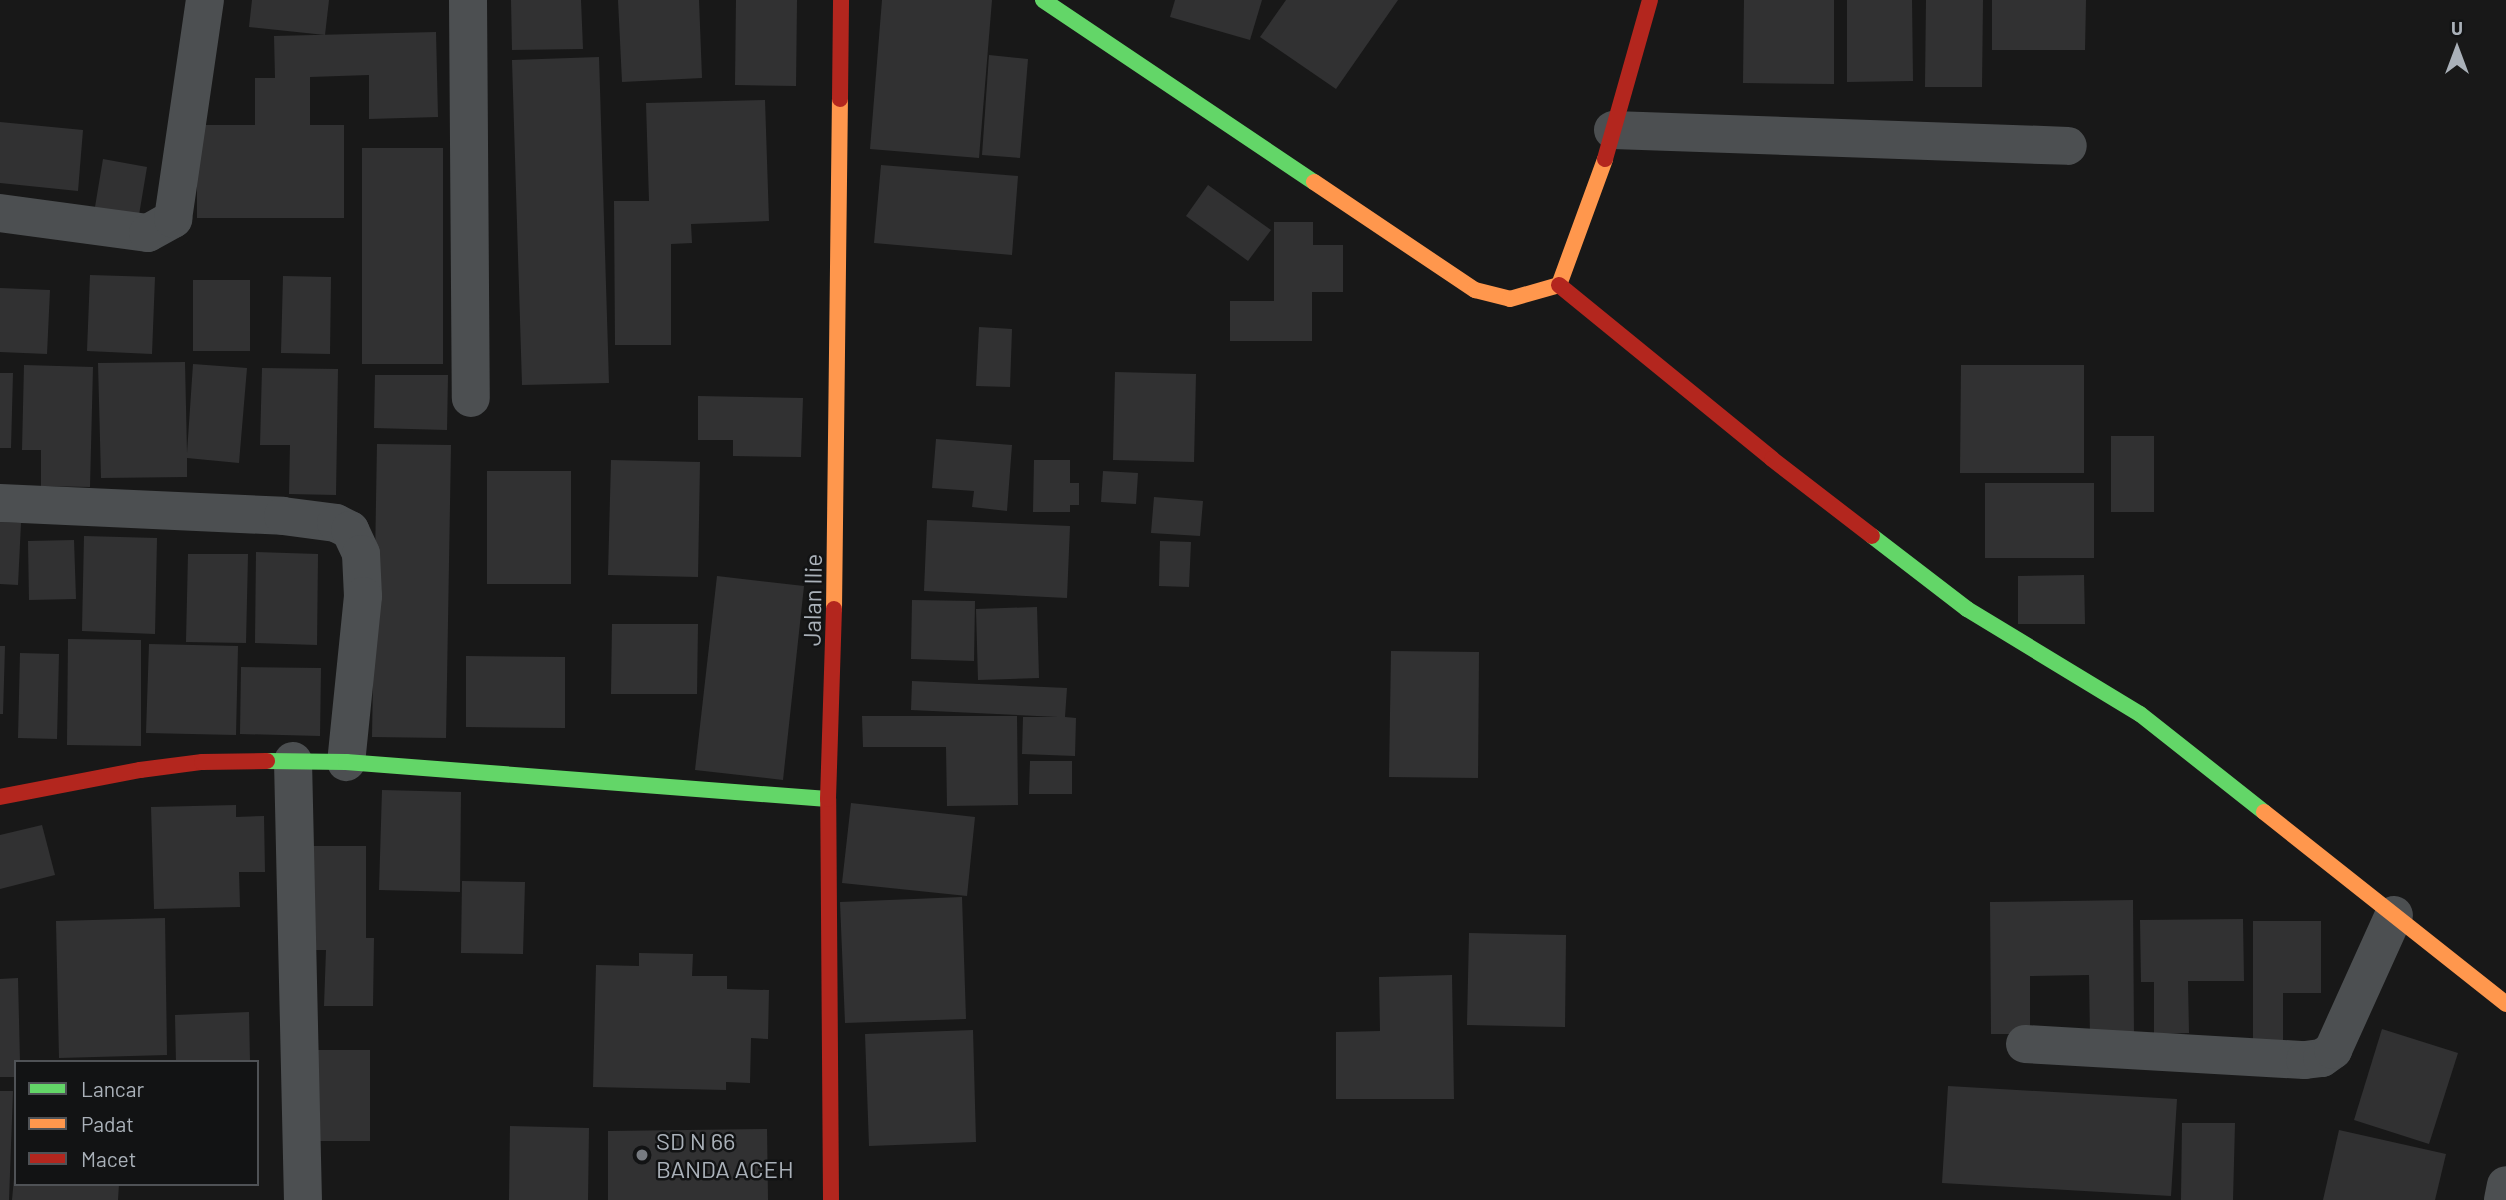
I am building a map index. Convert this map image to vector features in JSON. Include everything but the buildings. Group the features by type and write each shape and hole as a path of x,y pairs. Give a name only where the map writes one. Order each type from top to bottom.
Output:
{"street":[{"path":"0,213 148,233 173,219 205,0"},
{"path":"468,0 471,398"},
{"name":"Jalan Ilie","path":"831,1200 828,799 833,713 841,0"},
{"path":"1043,0 1475,290 1510,299 1559,285"},
{"path":"1559,285 1599,181 1650,0"},
{"path":"1613,130 2068,146"},
{"path":"1559,285 1772,460 1967,609 2140,714 2506,1004"},
{"path":"0,503 283,516 336,523 351,530 361,554 363,596 346,762"},
{"path":"0,797 152,768 202,762 293,761 346,762 828,799"},
{"path":"293,761 303,1200"},
{"path":"2025,1044 2305,1060 2322,1058 2333,1050 2393,915"},
{"path":"2503,1200 2506,1185"}],"traffic: fast":[{"path":"1043,0 1314,182"},
{"path":"1872,536 1967,609 2140,714 2264,812"},
{"path":"267,761 346,762 828,799"}],"traffic: slow":[{"path":"834,609 840,99"},
{"path":"1314,182 1475,290 1510,299 1559,285 1605,159"},
{"path":"2264,812 2506,1004"}],"traffic: jam":[{"path":"840,99 841,0"},
{"path":"1605,159 1650,0"},
{"path":"1559,285 1772,459 1872,536"},
{"path":"831,1200 828,799 834,609"},
{"path":"0,797 140,770 202,762 267,761"}],"place":[{"name":"SD N 66 BANDA ACEH","path":"642,1155"}]}
